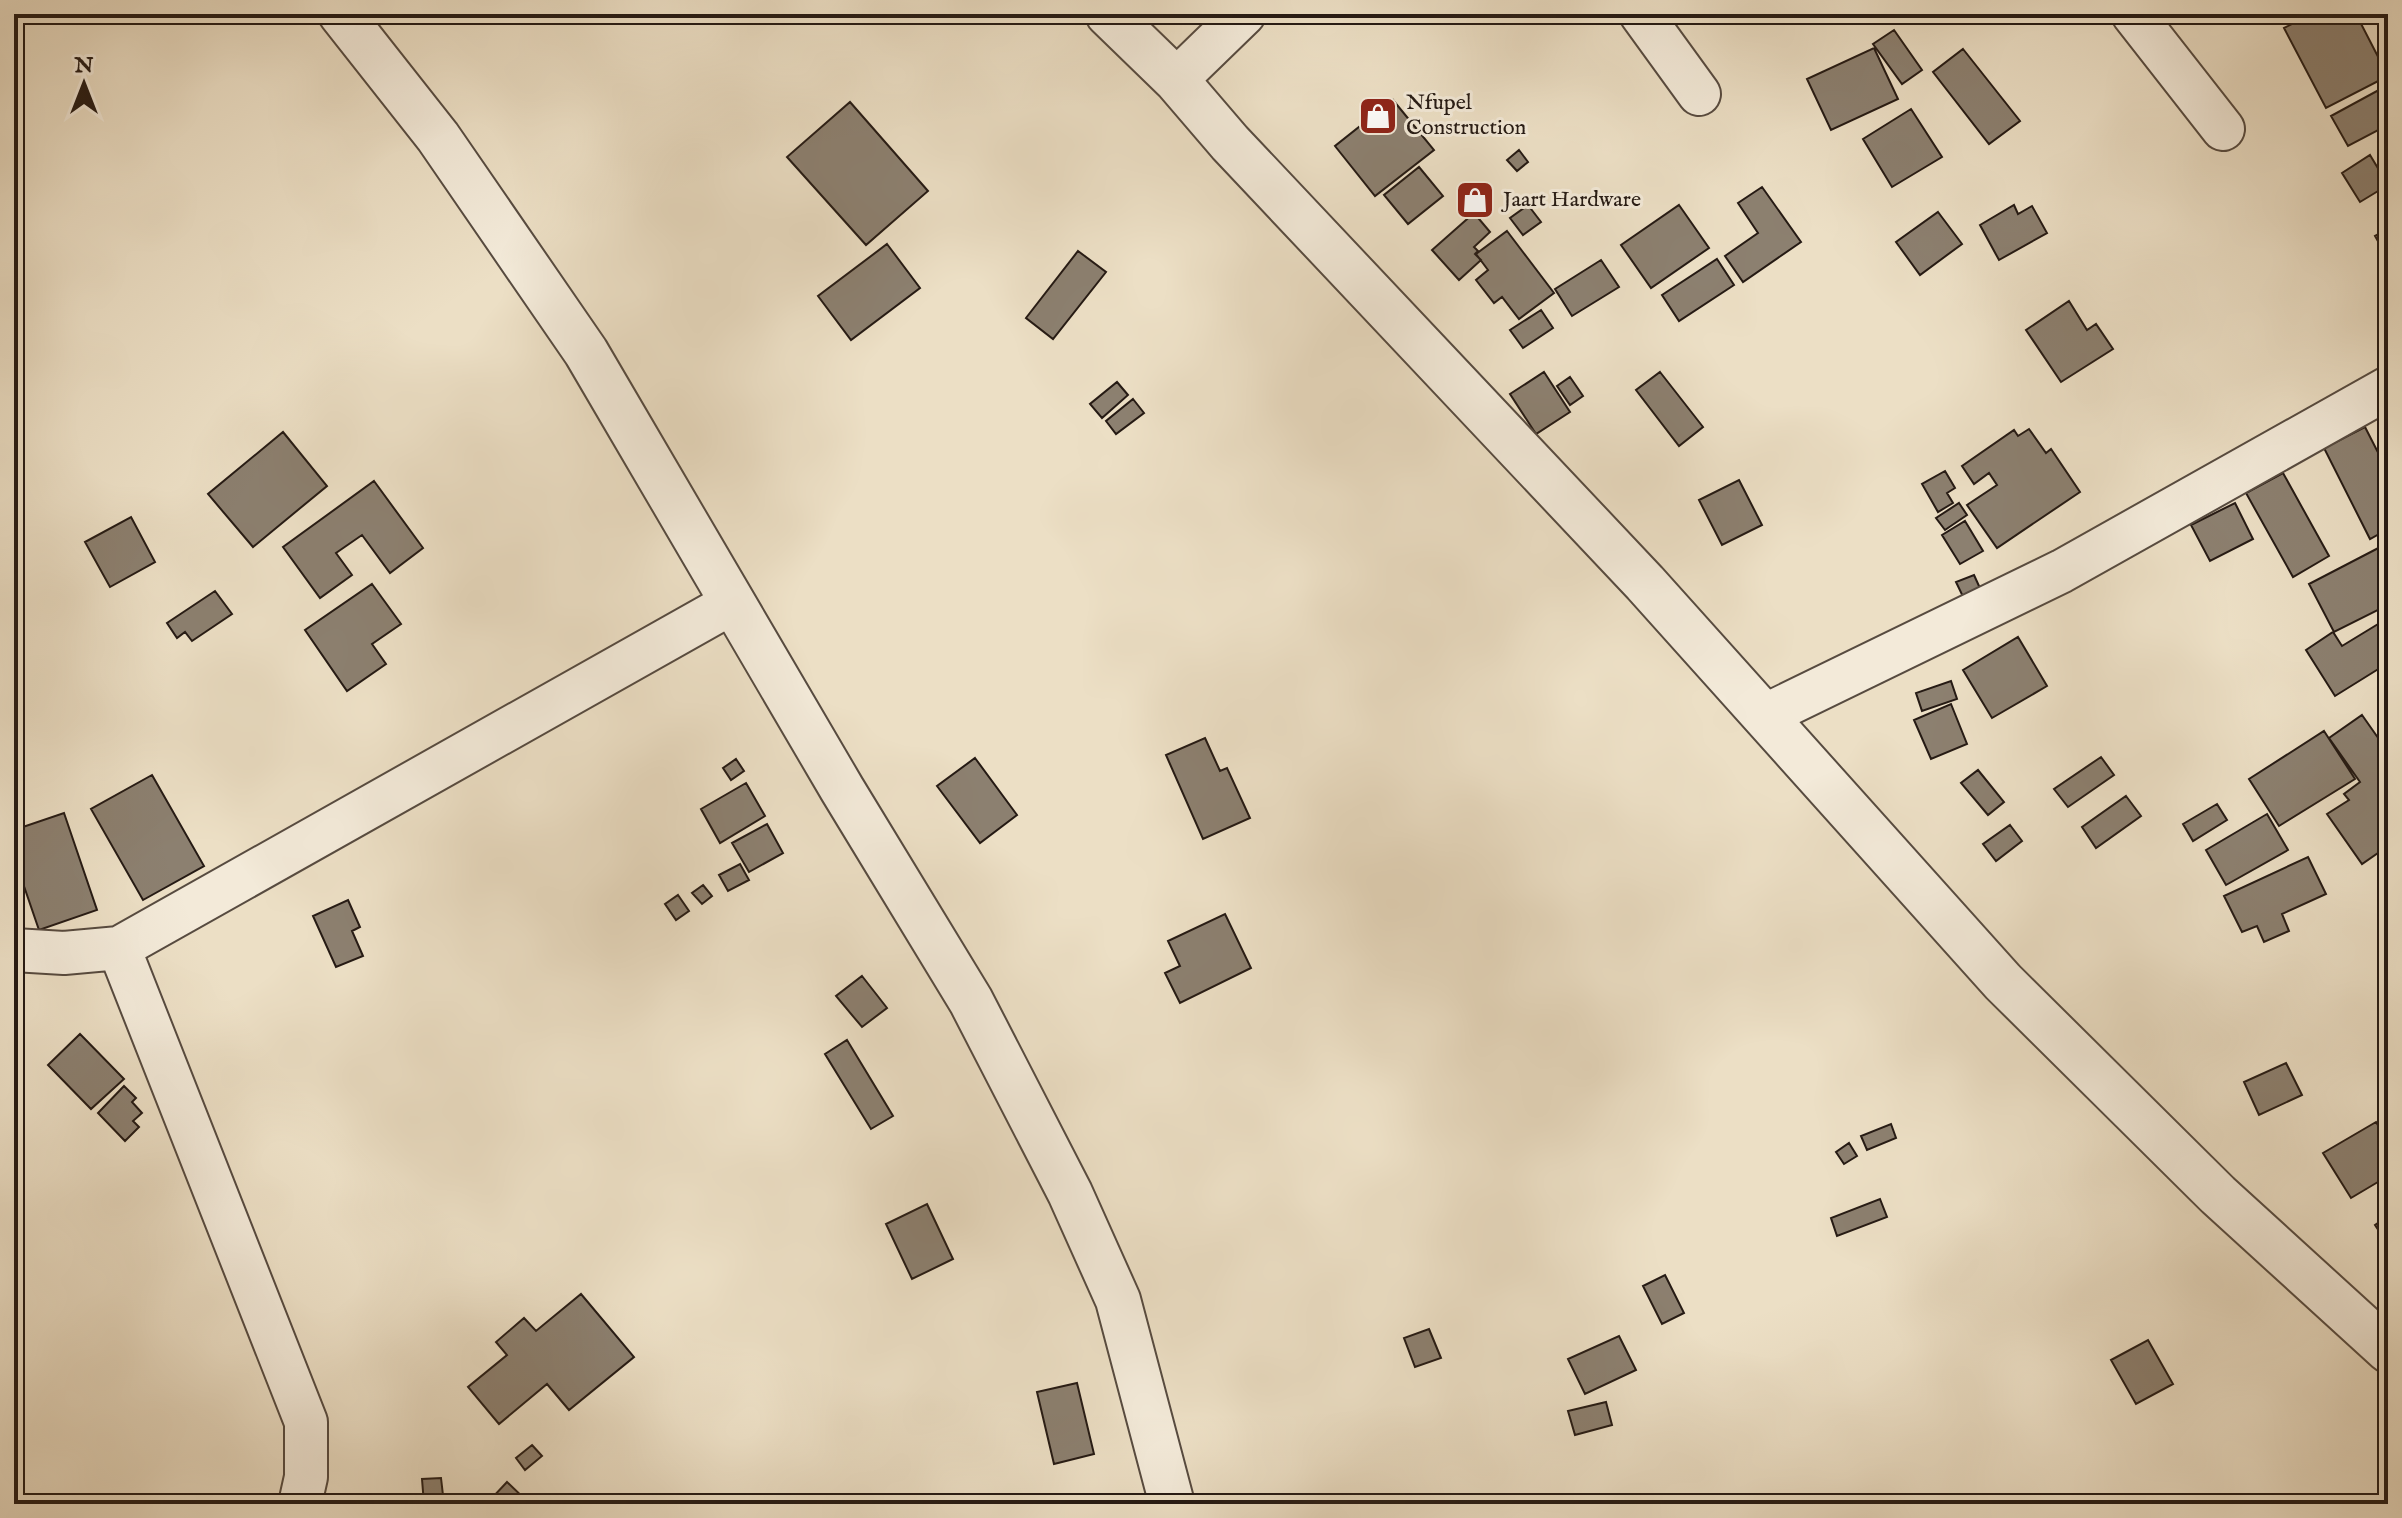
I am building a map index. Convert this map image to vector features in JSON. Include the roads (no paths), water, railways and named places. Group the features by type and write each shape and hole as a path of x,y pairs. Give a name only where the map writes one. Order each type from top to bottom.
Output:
{"street":[{"path":"341,14 438,137 586,352 842,789 971,1001 1070,1193 1118,1300 1172,1504"},
{"path":"1108,14 1176,80 1230,143 1645,583 2003,982 2218,1195 2388,1350"},
{"path":"1176,80 1244,14"},
{"path":"1641,14 1699,94"},
{"path":"2133,14 2223,129"},
{"path":"1764,716 2062,571 2388,388"},
{"path":"14,950 64,953 119,948 719,611 732,603 731,600"},
{"path":"119,948 306,1422 306,1477 300,1504"}],"place":[{"name":"Nfupel Construction","path":"1378,116"},
{"name":"Jaart Hardware","path":"1475,200"}]}
